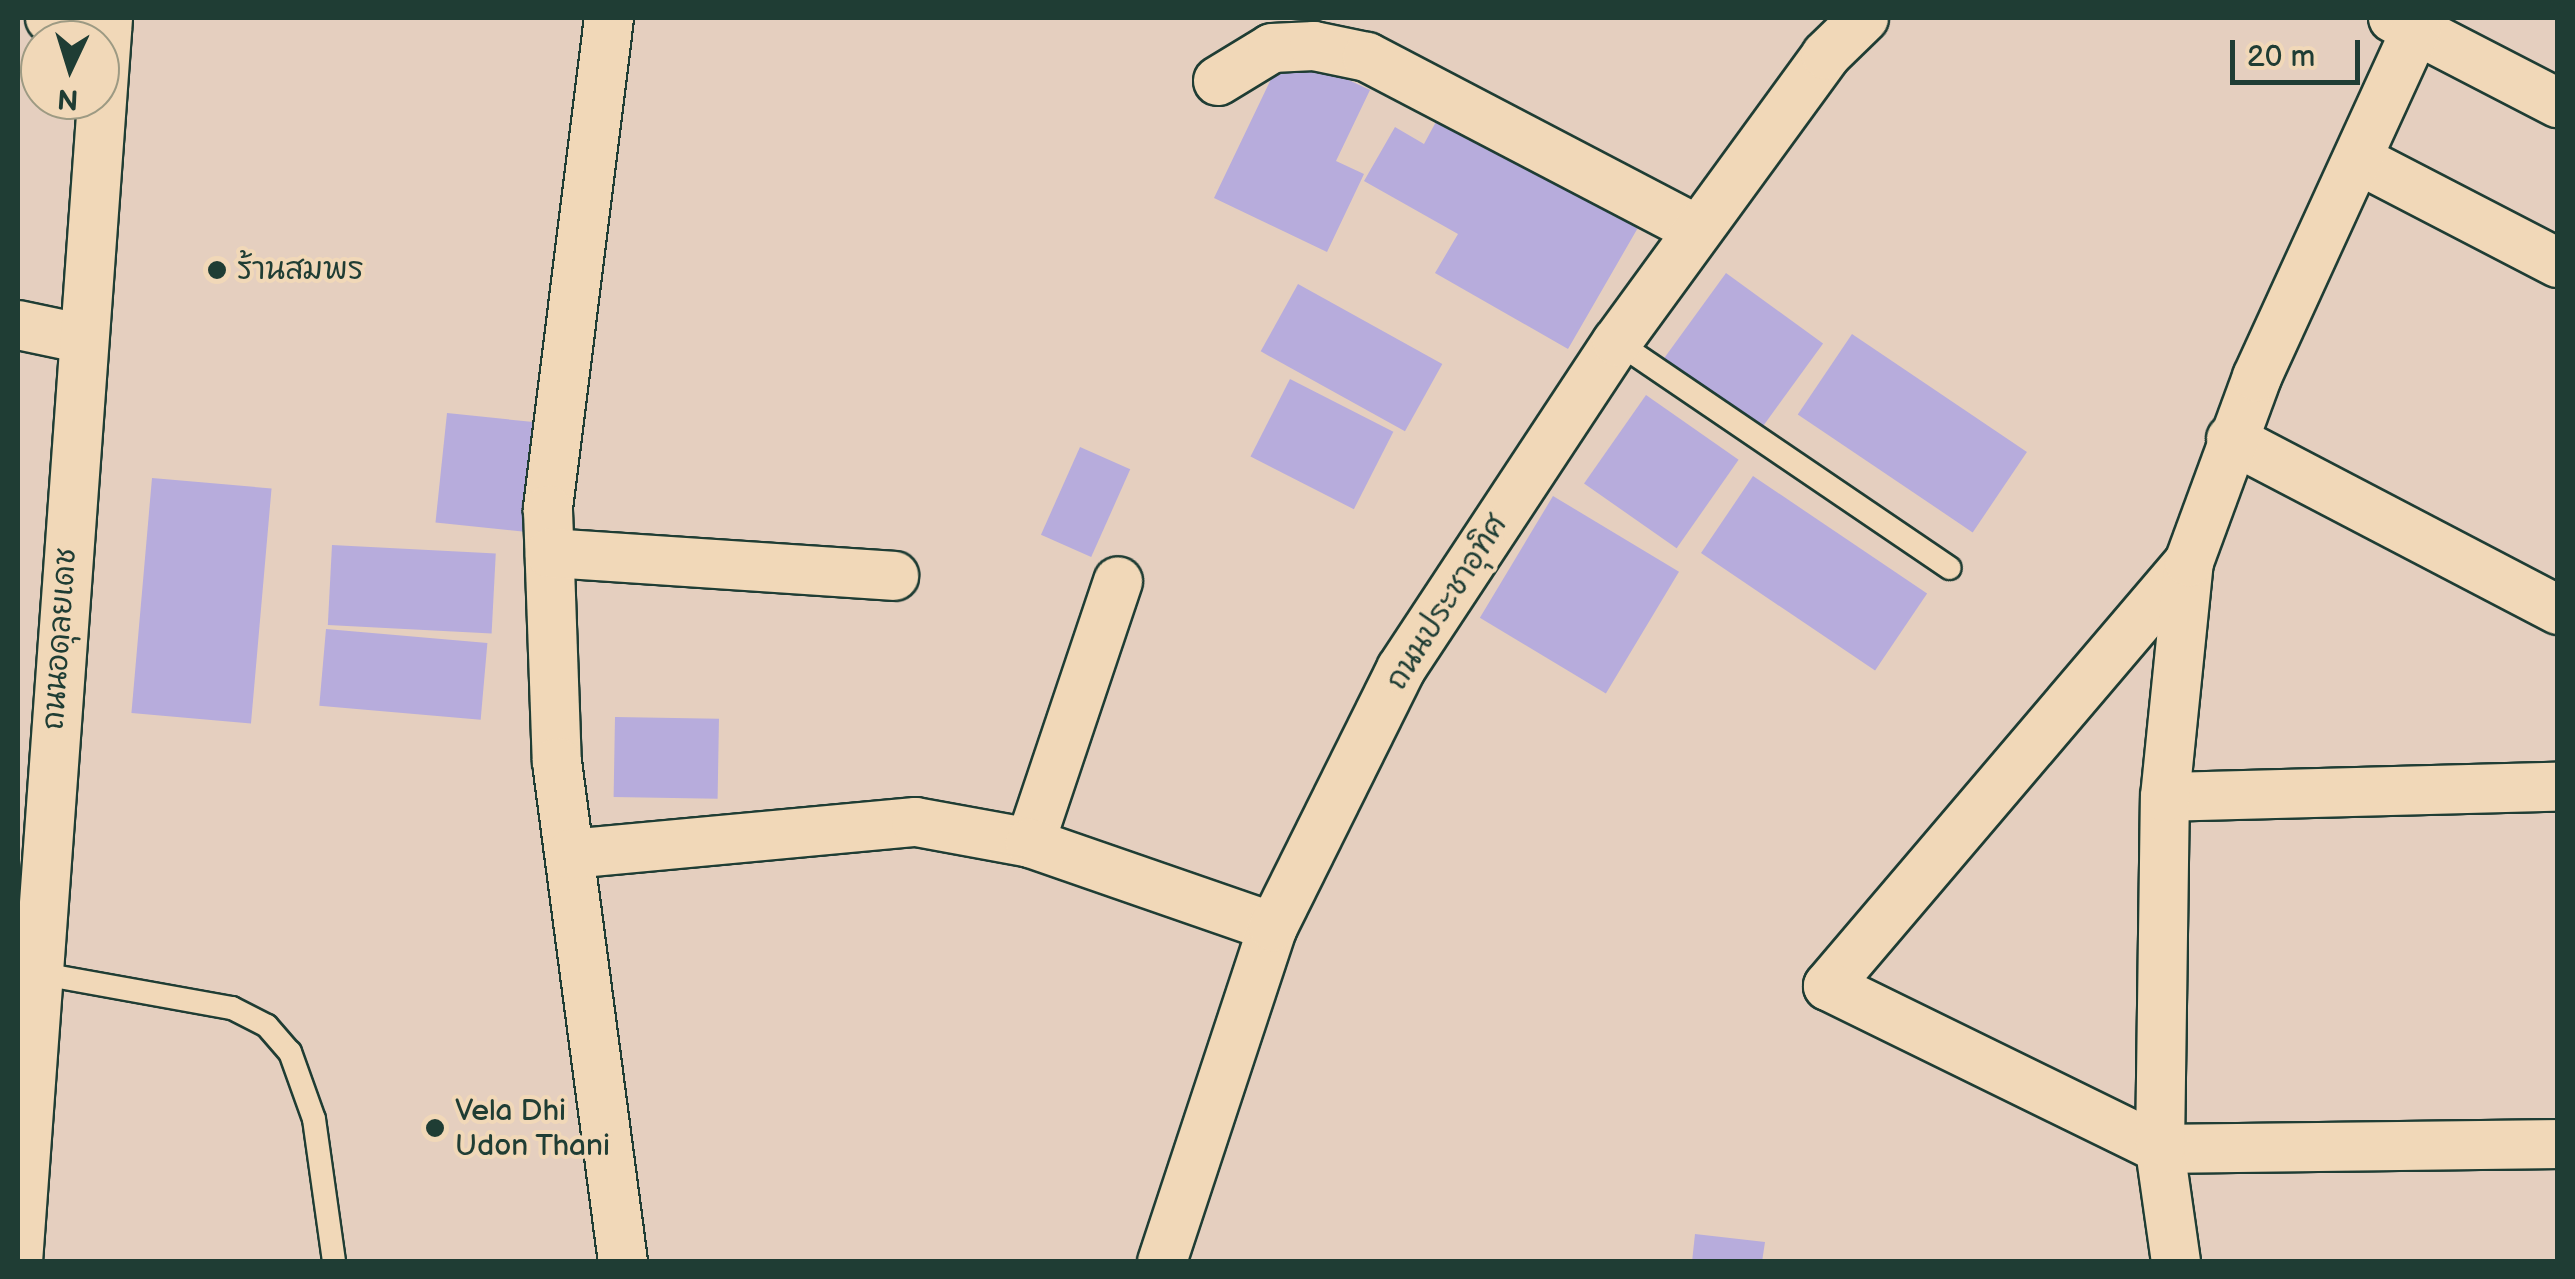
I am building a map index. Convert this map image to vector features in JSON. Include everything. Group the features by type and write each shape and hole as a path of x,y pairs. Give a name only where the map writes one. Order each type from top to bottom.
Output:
{"street":[{"path":"609,18 548,510 557,762 622,1262"},
{"name":"ถนนประชาอุทิศ","path":"1162,1262 1273,927 1401,669 1617,342 1826,55 1864,18"},
{"path":"2176,1262 2160,1148 2165,797 2189,562 2232,439 2361,160 2404,24 2558,103"},
{"path":"1218,81 1272,48 1314,46 1367,57 1698,230"},
{"name":"ถนนอดุลยเดช","path":"18,1262 80,338 99,120"},
{"path":"2361,160 2558,263"},
{"path":"18,325 80,338"},
{"path":"2232,439 2558,610"},
{"path":"550,553 894,576"},
{"path":"2189,562 1828,986 2160,1148 2558,1144"},
{"path":"1030,842 1118,581"},
{"path":"2165,797 2558,786"},
{"path":"570,854 916,822 1030,842 1273,927"}],"lane":[{"path":"1617,342 1949,568"},
{"path":"37,973 232,1008 267,1026 290,1052 314,1118 334,1262"}],"building":[{"path":"1285,50 1370,90 1336,161 1364,174 1327,252 1214,198"},
{"path":"1444,107 1643,219 1568,349 1435,273 1458,234 1364,181 1395,127 1424,144"},
{"path":"1726,273 1823,344 1759,432 1662,361"},
{"path":"1298,284 1442,364 1405,431 1261,351"},
{"path":"1852,334 2027,452 1973,532 1798,414"},
{"path":"1290,379 1393,432 1354,509 1251,457"},
{"path":"1646,395 1739,460 1677,548 1584,483"},
{"path":"447,413 538,423 527,532 436,522"},
{"path":"1080,447 1130,469 1091,557 1041,535"},
{"path":"1753,476 1927,593 1875,671 1701,553"},
{"path":"152,478 272,488 251,724 131,713"},
{"path":"1553,496 1679,572 1606,693 1480,618"},
{"path":"332,545 496,554 492,633 328,625"},
{"path":"326,629 487,643 481,720 319,706"},
{"path":"615,717 719,719 718,799 614,797"},
{"path":"1695,1234 1765,1242 1762,1262 1692,1262"}],"place":[{"name":"ร้านสมพร","path":"217,270"},
{"name":"Vela Dhi Udon Thani","path":"435,1128"}]}
